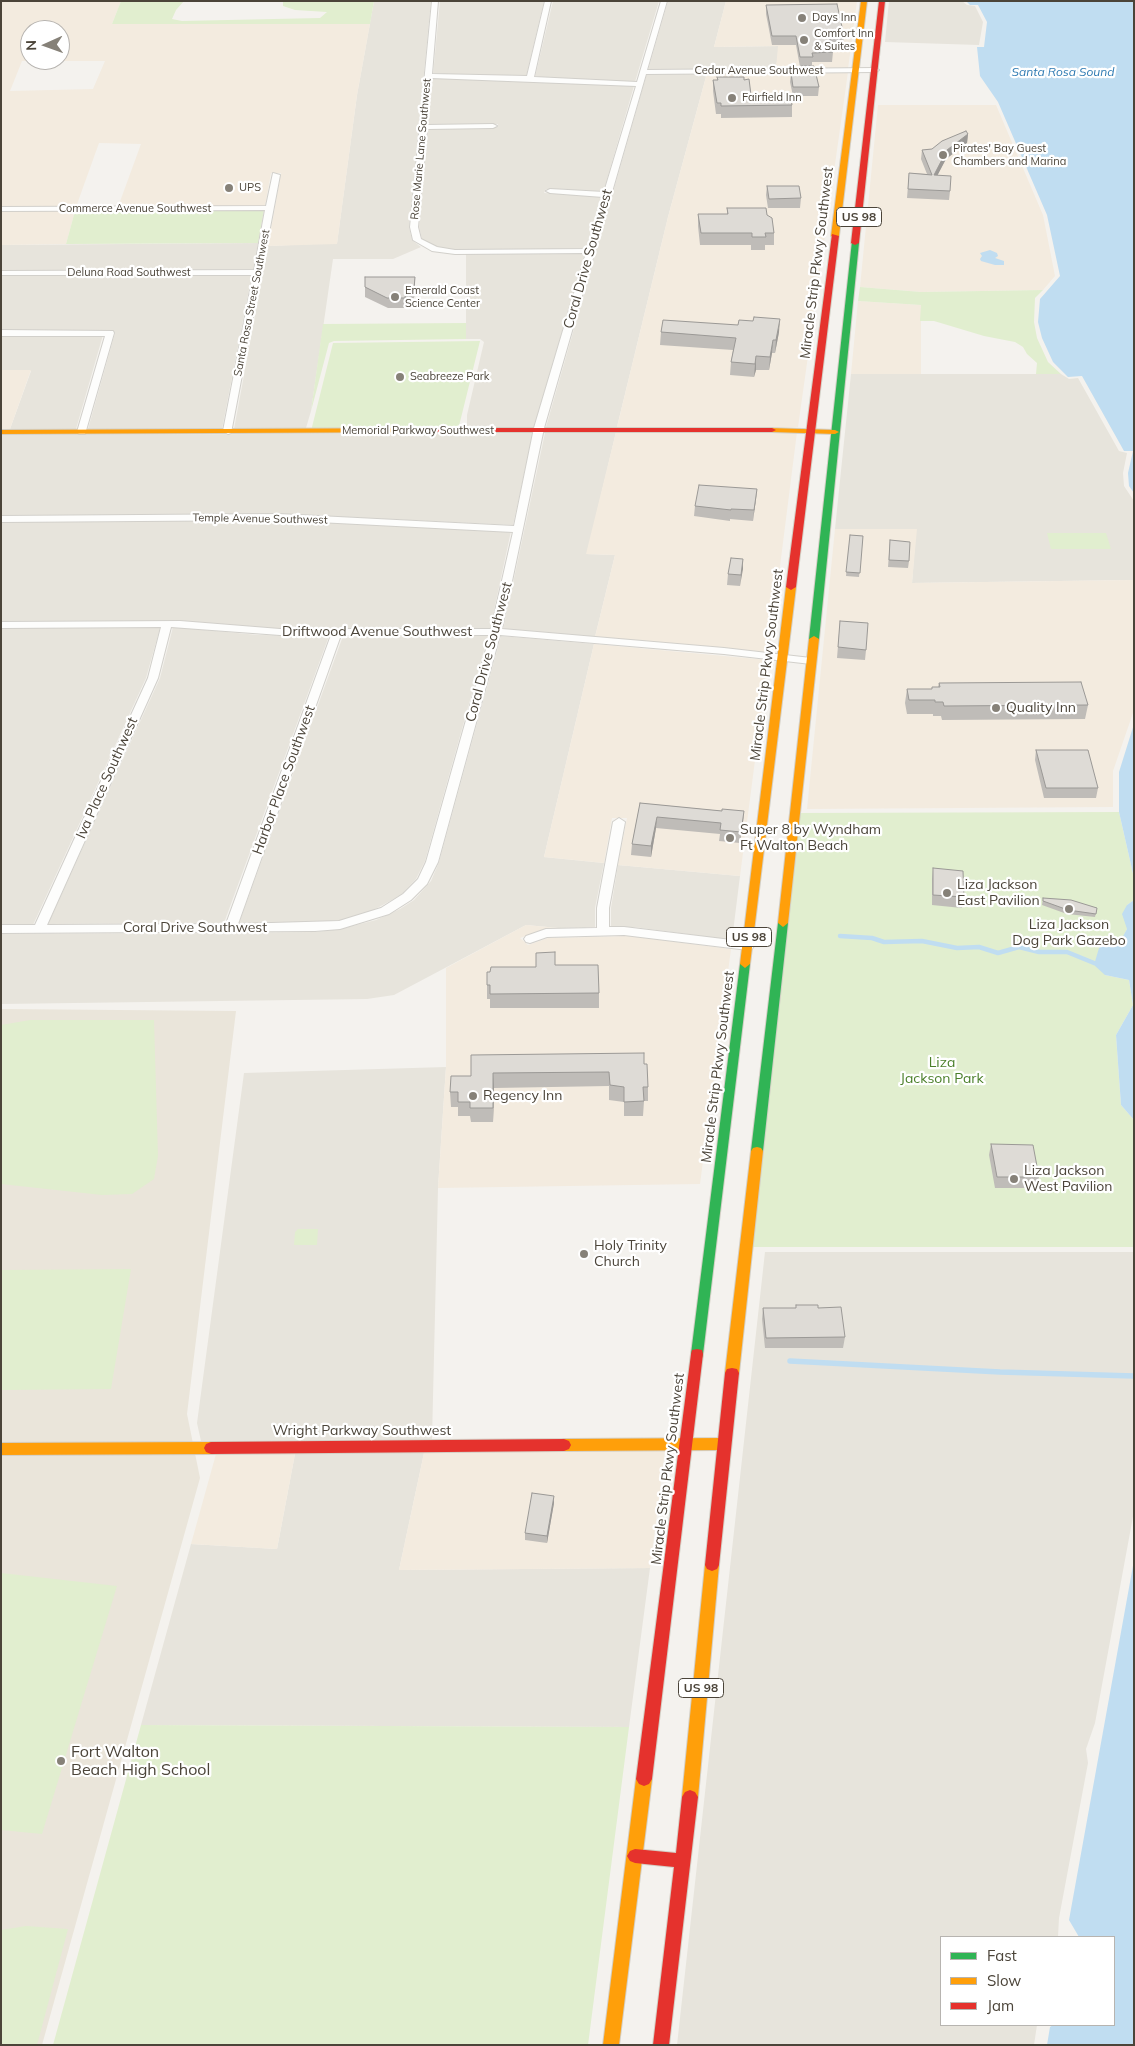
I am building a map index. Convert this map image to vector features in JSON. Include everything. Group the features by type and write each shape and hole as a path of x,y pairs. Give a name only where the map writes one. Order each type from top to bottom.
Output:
{"main road":[{"name":"Miracle Strip Pkwy Southwest","path":"611,2045 864,1"},
{"name":"US 98","path":"661,2045 676,1930 724,1444 812,661 882,1"},
{"name":"Memorial Parkway Southwest","path":"1,432 747,429 835,432"},
{"name":"Wright Parkway Southwest","path":"1,1449 724,1444"},
{"path":"635,1856 683,1861"}],"street":[{"name":"Rose Marie Lane Southwest","path":"435,1 414,234 422,244 436,249 455,252 591,251"},
{"path":"530,78 548,1"},
{"name":"Coral Drive Southwest","path":"1,929 315,927 346,924 385,911 408,898 424,880 432,862 496,632 539,430 664,1"},
{"name":"Cedar Avenue Southwest","path":"643,72 875,70"},
{"path":"428,76 530,78 639,84"},
{"path":"424,127 493,126"},
{"name":"Santa Rosa Street Southwest","path":"228,431 276,175"},
{"path":"550,192 607,195"},
{"name":"Commerce Avenue Southwest","path":"1,209 270,208"},
{"name":"Deluna Road Southwest","path":"1,273 258,272"},
{"path":"1,333 110,333 82,432"},
{"name":"Temple Avenue Southwest","path":"1,519 286,518 518,529"},
{"name":"Driftwood Avenue Southwest","path":"1,625 167,624 196,625 259,632 496,632 724,651 812,661"},
{"name":"Iva Place Southwest","path":"39,929 153,678 167,624"},
{"name":"Harbor Place Southwest","path":"230,928 337,633"},
{"path":"604,932 603,908 619,822"},
{"path":"530,939 546,933 633,932 748,946"}],"shaded area":[{"path":"1,1 121,1 112,24 370,24 357,95 337,244 268,246 281,173 271,173 265,206 118,207 141,144 99,143 76,207 1,207"},
{"path":"374,1 431,1 409,227 412,240 421,247 393,259 333,259 311,411 306,428 234,429 268,246 337,243 357,95"},
{"path":"440,1 544,1 526,77 433,75"},
{"path":"553,1 659,1 635,82 535,77"},
{"path":"668,1 726,1 714,47 779,46 776,69 648,70"},
{"path":"726,1 857,1 848,69 776,69 778,46 714,47"},
{"path":"889,1 962,1 967,5 975,6 983,22 979,45 885,42"},
{"path":"848,72 798,427 617,427 668,217 707,73"},
{"path":"647,73 707,73 668,217 617,427 546,427"},
{"path":"433,78 634,86 603,193 546,189 544,193 601,196 586,249 456,250 439,248 422,239 419,227 428,129 498,127 498,124 428,125"},
{"path":"878,105 996,105 1043,215 1055,276 1043,290 921,292 860,287"},
{"path":"1,211 75,211 66,244 1,245"},
{"path":"258,243 253,270 1,271 1,245"},
{"path":"585,253 534,427 467,428 467,415 484,342 480,339 466,339 466,254"},
{"path":"252,274 222,429 88,429 115,333 110,331 1,331 1,275"},
{"path":"858,301 921,305 921,374 851,374"},
{"path":"103,335 76,429 10,429 31,371 1,370 1,336"},
{"path":"1,370 31,370 10,429 1,429"},
{"path":"851,374 1061,374 1069,379 1078,378 1119,451 1127,453 1123,473 1124,486 1134,501 1134,580 912,583 916,529 835,529"},
{"path":"616,432 587,554 615,555 595,637 503,630 545,433"},
{"path":"616,432 797,432 769,653 595,637 615,555 586,554"},
{"path":"533,433 513,525 279,514 1,516 1,435"},
{"path":"278,520 511,531 490,629 280,629 181,621 1,622 1,522"},
{"path":"835,529 917,529 912,583 1134,580 1134,710 1113,771 1113,807 807,809"},
{"path":"173,627 258,635 329,636 224,923 48,924 160,678"},
{"path":"1,628 160,628 146,678 33,925 1,925"},
{"path":"343,636 488,636 425,861 416,879 401,895 368,913 339,921 315,923 239,923"},
{"path":"501,636 594,644 544,857 604,863 595,908 595,927 558,928 526,925 394,995 367,999 1,1004 1,934 316,932 340,929 376,920 414,900 431,881 439,862"},
{"path":"594,644 768,660 740,876 618,865 627,818 612,818 604,863 544,857"},
{"path":"618,865 740,876 732,940 634,927 611,927 611,908"},
{"path":"526,925 558,928 545,929 520,938 528,945 548,938 629,936 731,949 700,1184 438,1188 446,1067 446,968"},
{"name":"Fort Walton Beach High School","path":"1,1009 236,1011 187,1414 200,1478 42,2045 1,2045"},
{"path":"446,1067 438,1188 432,1439 201,1441 197,1423 244,1073"},
{"path":"765,1252 1134,1252 1134,1511 1095,1723 1086,1749 1088,1763 1059,1918 1058,1936 940,1936 940,2026 1037,2026 1034,2045 677,2045"},
{"path":"665,1450 650,1568 399,1570 424,1453"},
{"path":"424,1453 399,1570 650,1568 629,1727 141,1725 191,1544 277,1549 295,1454"},
{"path":"216,1454 295,1454 277,1549 191,1544"}],"green space":[{"path":"121,1 184,1 176,10 172,19 182,21 320,18 327,12 295,10 283,6 283,1 374,1 370,24 112,24"},
{"path":"264,210 258,243 66,244 75,211"},
{"path":"860,287 921,292 1043,290 1035,298 1034,322 1037,338 1048,362 1061,374 1036,374 1037,363 1027,354 1023,347 1015,342 984,336 934,321 920,321 921,305 858,301"},
{"path":"466,323 466,339 334,341 329,343 311,411 323,324"},
{"name":"Seabreeze Park","path":"480,341 458,430 311,431 333,343"},
{"path":"1047,533 1106,533 1111,549 1051,549"},
{"name":"Liza Jackson Park","path":"1119,812 1134,878 1134,900 1127,905 1127,929 1105,975 1129,980 1133,1005 1116,1035 1121,1105 1134,1120 1134,1247 745,1247 796,813"},
{"path":"30,1020 154,1020 158,1156 154,1179 132,1194 102,1195 1,1184 1,1025"},
{"path":"298,1229 318,1229 317,1245 294,1245 295,1232"},
{"path":"131,1269 111,1389 1,1390 1,1270"},
{"path":"1,1573 117,1586 42,1834 1,1830"},
{"path":"141,1725 629,1727 588,2045 53,2045"},
{"path":"26,1926 68,1929 37,2045 1,2045 1,1930"}],"water":[{"name":"Santa Rosa Sound","path":"966,1 1134,1 1134,493 1129,486 1128,473 1133,451 1124,451 1082,376 1068,377 1053,362 1042,338 1038,322 1040,299 1060,276 1047,215 998,102 980,76 977,47 984,47 987,22 978,5 970,5"},
{"path":"990,250 997,253 998,256 995,258 1004,261 1004,265 995,265 981,261 982,256 980,253"},
{"path":"1134,724 1134,878 1119,812 1119,772"},
{"path":"1134,900 1134,1120 1121,1105 1116,1035 1133,1005 1129,980 1105,975 1094,965 1099,948 1107,940 1122,938 1127,929 1122,914 1127,905"},
{"path":"1134,1560 1134,2045 1047,2045 1052,2026 1115,2026 1115,1936 1078,1936 1069,1920"}],"building":[{"path":"837,4 844,36 829,36 833,52 812,53 813,57 800,57 796,36 772,36 766,5"},
{"path":"802,66 814,66 819,87 793,87 791,73 803,73"},
{"path":"717,77 744,77 744,80 749,79 751,95 790,93 792,105 721,106 721,103 717,103 713,80 718,80"},
{"path":"966,131 968,134 947,150 934,175 951,176 950,191 908,189 909,173 932,175 922,150 932,149 942,141"},
{"path":"767,186 799,186 801,198 769,199"},
{"path":"727,208 766,208 767,215 772,218 774,233 765,233 766,237 752,237 752,233 701,233 698,214 728,214"},
{"path":"365,277 415,277 414,289 406,289 405,298 387,298 365,287"},
{"path":"754,317 780,319 770,357 756,356 755,364 731,362 736,338 661,332 663,320 738,325 739,320 753,321"},
{"path":"699,485 757,489 754,510 731,510 695,506"},
{"path":"850,535 863,536 860,573 846,572"},
{"path":"890,540 910,542 909,561 889,560"},
{"path":"731,558 743,559 741,575 728,574"},
{"path":"840,621 868,623 866,650 838,647"},
{"path":"1081,682 1088,705 944,706 943,702 935,702 935,700 909,700 907,689 932,689 932,687 940,687 939,683"},
{"path":"1036,750 1088,750 1098,788 1046,788"},
{"path":"640,803 722,811 722,809 744,811 741,832 720,830 721,823 657,817 651,846 632,844"},
{"path":"933,868 963,871 964,897 933,895"},
{"path":"1043,898 1071,900 1097,908 1096,914 1068,910 1043,901"},
{"path":"555,952 555,965 598,965 599,993 490,994 490,985 487,985 487,972 490,972 491,967 536,967 536,953"},
{"path":"644,1053 644,1064 647,1064 648,1087 643,1087 644,1101 624,1102 624,1087 610,1085 609,1072 493,1073 493,1108 470,1108 470,1102 458,1102 458,1092 450,1092 451,1076 471,1076 471,1055"},
{"path":"991,1144 1033,1145 1039,1177 997,1177"},
{"path":"796,1305 818,1305 818,1308 841,1307 845,1337 766,1338 763,1308 796,1308"},
{"path":"532,1493 554,1496 547,1536 525,1533"}],"waterway":[{"path":"840,936 872,938 884,942 922,941 957,948 979,947 998,953 1019,947 1039,952 1067,952 1094,963"},
{"path":"790,1361 1000,1372 1134,1376"}],"traffic: fast":[{"path":"814,639 855,243"},
{"path":"757,1151 783,923"},
{"path":"697,1354 745,964"}],"traffic: slow":[{"path":"835,236 864,1"},
{"path":"1,432 436,430"},
{"path":"772,430 835,432"},
{"path":"745,964 791,587"},
{"path":"783,923 814,639"},
{"path":"732,1373 757,1151"},
{"path":"564,1445 724,1444"},
{"path":"1,1449 211,1448"},
{"path":"690,1797 712,1565"},
{"path":"611,2045 644,1779"}],"traffic: jam":[{"path":"855,243 882,1"},
{"path":"791,587 835,236"},
{"path":"436,430 772,430"},
{"path":"644,1779 697,1354"},
{"path":"712,1565 732,1373"},
{"path":"211,1448 564,1445"},
{"path":"661,2045 690,1797"},
{"path":"635,1856 683,1861"}],"place":[{"name":"Days Inn","path":"802,18"},
{"name":"Comfort Inn & Suites","path":"804,40"},
{"name":"Fairfield Inn","path":"732,98"},
{"name":"Pirates' Bay Guest Chambers and Marina","path":"943,155"},
{"name":"UPS","path":"229,188"},
{"name":"Emerald Coast Science Center","path":"395,297"},
{"name":"Seabreeze Park","path":"400,377"},
{"name":"Quality Inn","path":"996,708"},
{"name":"Super 8 by Wyndham Ft Walton Beach","path":"730,838"},
{"name":"Liza Jackson East Pavilion","path":"947,893"},
{"name":"Liza Jackson Dog Park Gazebo","path":"1069,909"},
{"name":"Regency Inn","path":"473,1096"},
{"name":"Liza Jackson West Pavilion","path":"1014,1179"},
{"name":"Holy Trinity Church","path":"584,1254"},
{"name":"Fort Walton Beach High School","path":"61,1761"}]}
